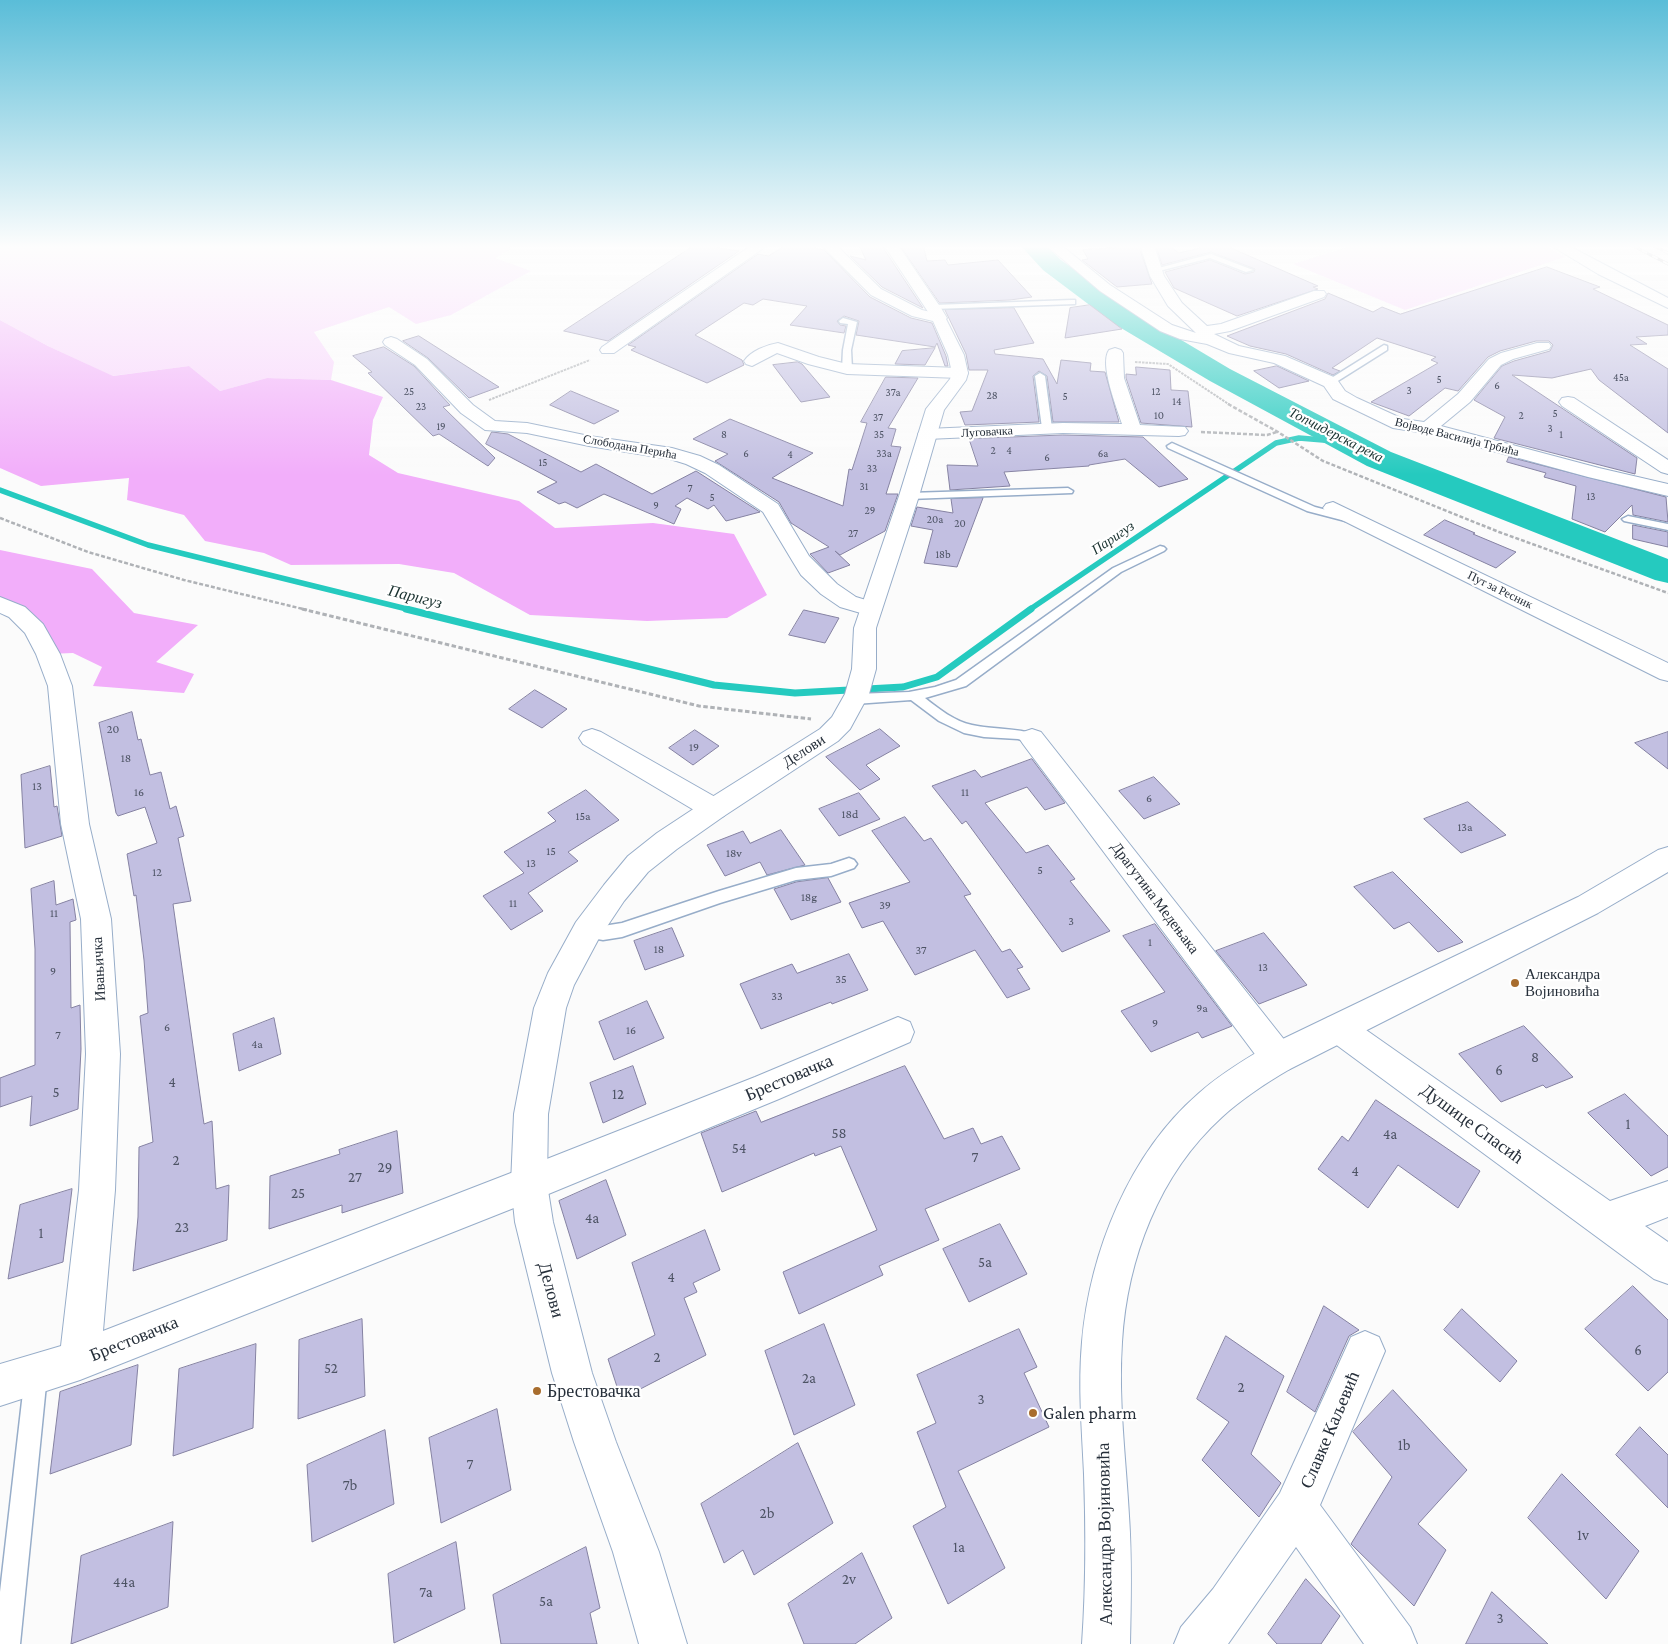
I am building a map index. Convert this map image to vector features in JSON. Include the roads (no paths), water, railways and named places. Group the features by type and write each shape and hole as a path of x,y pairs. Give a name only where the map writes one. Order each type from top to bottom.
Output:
{"street":[{"path":"608,350 649,322"},
{"path":"752,361 772,349 778,348 808,359 847,369 960,374 956,355 940,322"},
{"name":"Војводе Василија Трбића","path":"1156,322 1186,336 1208,336 1235,350 1280,359 1330,382 1339,395 1351,402 1406,426 1427,429 1668,490"},
{"path":"1193,322 1208,336 1242,322"},
{"name":"Слободана Перића","path":"391,342 421,362 467,409 491,426 527,428 589,441 672,454 702,464 755,496 771,508 800,558 809,570 829,589 848,602 871,608"},
{"path":"1427,429 1464,398 1495,362 1507,356 1542,346"},
{"path":"1115,357 1119,393 1132,429"},
{"name":"Делови","path":"664,1644 636,1552 595,1442 572,1373 534,1222 529,1184 532,1114 550,1008 559,983 587,932 614,892 638,864 667,841 714,809 829,736 841,723 856,696 864,669 865,628 909,496 935,409 958,380 960,374"},
{"path":"1568,402 1668,468"},
{"name":"Луговачка","path":"927,434 1047,428 1132,429 1175,438"},
{"name":"Пут за Ресник","path":"1333,508 1668,673"},
{"name":"Ивањичка","path":"0,604 17,612 35,629 48,654 60,686 75,824 96,919 103,1054 97,1190 80,1360"},
{"path":"592,738 714,809"},
{"name":"Драгутина Медењака","path":"1032,738 1278,1058"},
{"name":"Александра Војиновића","path":"1106,1644 1109,1574 1101,1379 1102,1341 1122,1240 1138,1203 1170,1148 1204,1112 1238,1082 1278,1058 1588,906 1668,858"},
{"name":"Душице Спасић","path":"1338,1028 1668,1265"},
{"name":"Брестовачка","path":"18,1380 80,1360 529,1184 898,1032"},
{"path":"1606,1221 1668,1199"},
{"name":"Славке Каљевић","path":"1198,1644 1229,1605 1296,1509 1365,1351"},
{"path":"1296,1509 1393,1644"}],"lane":[{"path":"847,369 847,350 853,322 850,322"},
{"path":"1330,382 1384,348"},
{"path":"1040,376 1047,428"},
{"path":"1175,438 1222,469 1239,477 1311,508 1344,519 1358,520"},
{"path":"909,496 1068,491"},
{"path":"1628,519 1668,527"},
{"path":"856,696 915,697 942,691 961,683 1117,570 1160,548"},
{"path":"915,697 938,714 966,728 978,731 1020,734 1032,738"},
{"path":"587,932 603,933 622,930 796,874 831,870 849,864"},
{"name":"Брестовачка","path":"7,1644 18,1380"}],"waterway":[{"name":"Топчидерска река","path":"1131,322 1220,375 1379,459 1668,572"},
{"name":"Паригуз","path":"1029,610 1276,443 1299,438 1347,442"},
{"name":"Паригуз","path":"0,490 148,545 411,610"},
{"name":"Паригуз","path":"406,609 714,685 795,693 903,687 937,677 1031,609"}],"place":[{"name":"Александра Војиновића","path":"1515,983"},
{"name":"Брестовачка","path":"537,1391"},
{"name":"Galen pharm","path":"1033,1413"}]}
